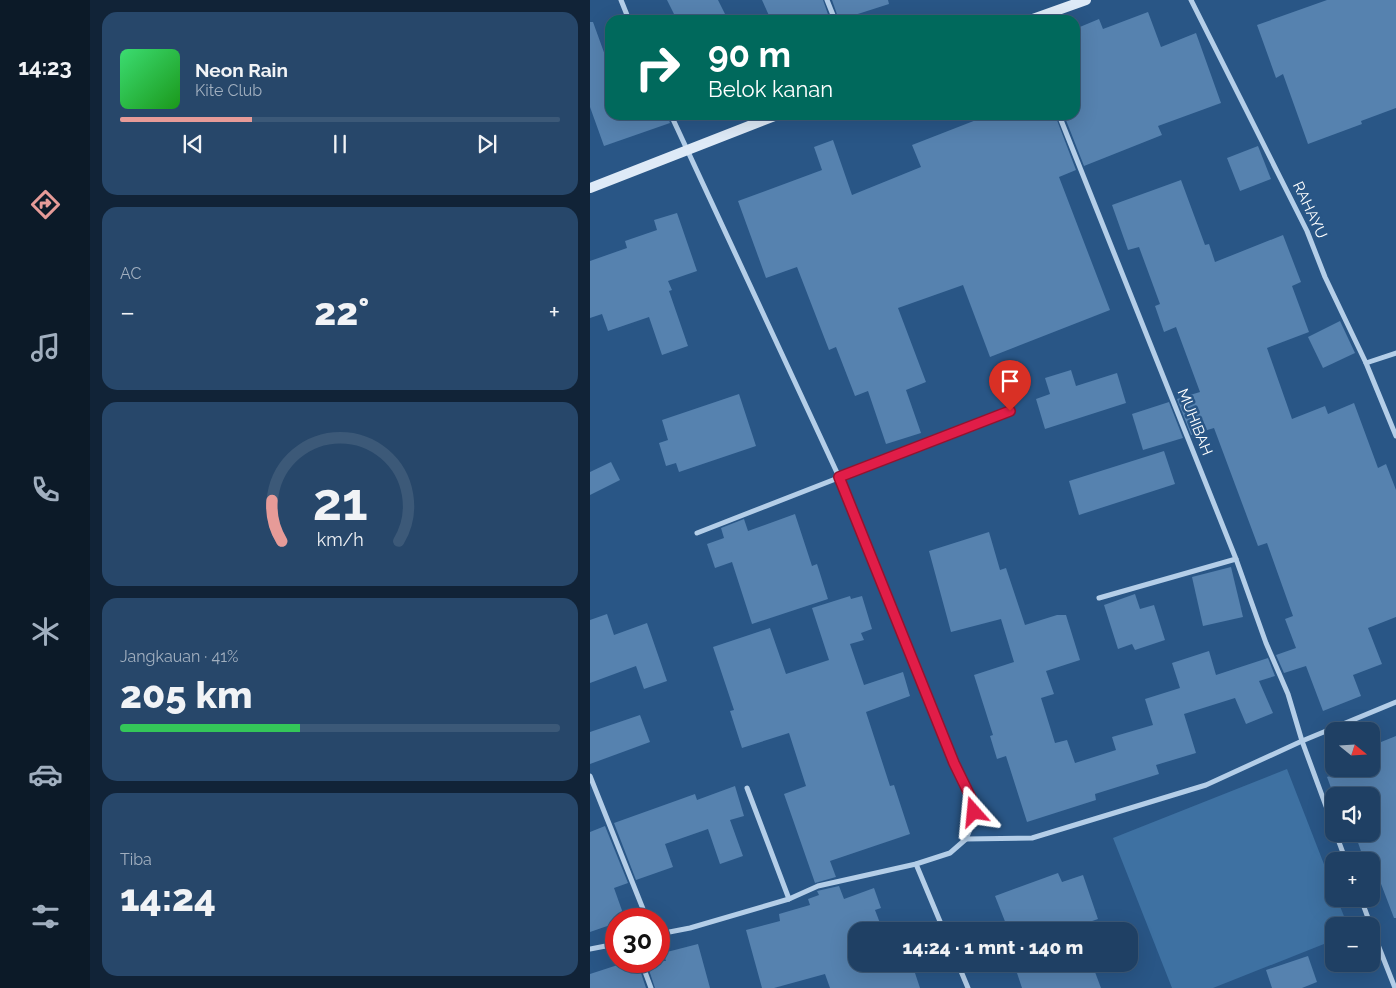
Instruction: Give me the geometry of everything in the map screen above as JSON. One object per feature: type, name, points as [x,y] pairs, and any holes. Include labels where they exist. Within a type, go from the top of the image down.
[{"type":"street","points":[[621,0],[627,15]]},
{"type":"street","points":[[827,0],[833,15]]},
{"type":"street","points":[[1044,15],[1086,0]]},
{"type":"street","name":"RAHAYU","points":[[1191,0],[1308,231],[1325,277],[1366,363],[1396,436]]},
{"type":"street","points":[[670,932],[690,928],[789,899],[818,886],[916,864],[950,853],[966,839],[974,820],[972,800],[951,754],[839,477],[673,120]]},
{"type":"street","points":[[590,188],[764,120]]},
{"type":"street","name":"MUHIBAH","points":[[1061,120],[1236,560],[1266,643],[1288,694],[1302,741],[1325,804]]},
{"type":"street","points":[[1366,363],[1396,353]]},
{"type":"street","points":[[696,533],[1010,411]]},
{"type":"street","points":[[1099,598],[1236,560]]},
{"type":"street","points":[[966,839],[1032,838],[1206,785],[1302,741],[1396,702]]},
{"type":"street","points":[[590,776],[642,908]]},
{"type":"street","points":[[747,788],[789,899]]},
{"type":"street","points":[[916,864],[940,922]]},
{"type":"street","points":[[590,949],[605,946]]},
{"type":"street","points":[[1380,949],[1395,988]]},
{"type":"street","points":[[961,972],[968,988]]},
{"type":"street","points":[[645,973],[651,988]]},
{"type":"shaded area","points":[[1287,769],[1325,867],[1325,907],[1340,907],[1344,917],[1325,917],[1325,944],[1213,988],[1172,988],[1113,838]]},
{"type":"building","points":[[667,0],[718,0],[726,15],[674,15]]},
{"type":"building","points":[[762,0],[823,0],[828,15],[769,15]]},
{"type":"building","points":[[832,0],[888,0],[889,4],[855,15],[837,15]]},
{"type":"building","points":[[1327,0],[1396,0],[1396,108],[1361,121],[1362,124],[1308,144],[1283,74],[1276,78],[1257,25]]},
{"type":"building","points":[[1148,12],[1161,47],[1196,33],[1221,103],[1158,126],[1162,135],[1084,166],[1066,120],[1080,120],[1080,27],[1099,19],[1103,29]]},
{"type":"building","points":[[590,22],[593,22],[605,55],[605,120],[669,120],[670,123],[604,146],[590,107]]},
{"type":"building","points":[[976,120],[1057,120],[1076,170],[1059,177],[1110,310],[990,357],[963,285],[898,308],[926,382],[906,390],[921,433],[886,444],[868,391],[855,396],[836,347],[829,350],[797,267],[766,278],[738,201],[822,170],[814,147],[833,140],[852,195],[921,167],[912,145]]},
{"type":"building","points":[[1258,146],[1271,179],[1240,191],[1227,158]]},
{"type":"building","points":[[1181,180],[1205,245],[1209,244],[1215,262],[1283,235],[1301,282],[1292,286],[1309,332],[1267,348],[1292,419],[1325,406],[1328,414],[1354,403],[1378,468],[1386,464],[1396,490],[1396,617],[1368,628],[1382,664],[1353,675],[1361,696],[1323,711],[1306,666],[1284,673],[1276,655],[1296,648],[1285,619],[1293,616],[1267,543],[1258,546],[1214,428],[1191,435],[1177,399],[1200,392],[1176,327],[1164,332],[1155,306],[1160,304],[1139,247],[1128,250],[1112,205]]},
{"type":"building","points":[[677,213],[697,271],[668,281],[672,290],[669,291],[688,346],[662,355],[649,317],[608,331],[602,314],[590,318],[590,261],[627,248],[625,241],[657,230],[654,220]]},
{"type":"building","points":[[1340,321],[1355,353],[1323,368],[1308,337]]},
{"type":"building","points":[[1071,370],[1076,386],[1117,373],[1126,403],[1045,429],[1036,399],[1050,394],[1045,378]]},
{"type":"building","points":[[739,394],[756,446],[679,472],[676,463],[666,466],[659,443],[668,440],[662,420]]},
{"type":"building","points":[[1169,402],[1183,438],[1143,450],[1132,414]]},
{"type":"building","points":[[1164,451],[1175,484],[1079,515],[1069,481]]},
{"type":"building","points":[[611,462],[620,480],[590,495],[590,472]]},
{"type":"building","points":[[795,514],[812,566],[817,564],[828,599],[752,624],[732,562],[715,568],[707,544],[724,538],[721,528],[744,519],[748,531]]},
{"type":"building","points":[[989,532],[1000,570],[1006,568],[1025,625],[1057,615],[1066,615],[1080,660],[1046,671],[1054,694],[1041,698],[1055,743],[1067,740],[1075,763],[1116,750],[1112,737],[1153,725],[1145,699],[1180,688],[1172,663],[1209,651],[1216,675],[1268,658],[1275,676],[1259,681],[1273,713],[1246,724],[1235,698],[1184,714],[1196,753],[1156,765],[1159,774],[1095,794],[1096,800],[1027,822],[1006,756],[997,759],[990,736],[993,735],[974,675],[1014,662],[1001,619],[951,632],[929,551]]},
{"type":"building","points":[[1231,567],[1243,617],[1203,626],[1192,577]]},
{"type":"building","points":[[1135,594],[1140,609],[1154,605],[1165,640],[1135,650],[1132,644],[1118,649],[1104,605]]},
{"type":"building","points":[[850,596],[851,599],[862,596],[872,629],[861,633],[864,640],[850,644],[864,685],[903,672],[910,696],[866,712],[890,786],[894,785],[910,834],[830,861],[836,877],[815,883],[784,794],[806,786],[789,733],[742,748],[730,711],[734,710],[713,647],[770,628],[786,674],[829,660],[812,608]]},
{"type":"building","points":[[607,614],[614,635],[647,623],[667,681],[644,689],[636,666],[590,683],[590,620]]},
{"type":"building","points":[[640,715],[650,742],[590,764],[590,732]]},
{"type":"building","points":[[1396,736],[1396,918],[1394,918],[1380,881],[1380,852],[1361,852],[1358,842],[1380,842],[1380,787],[1331,787],[1327,778],[1380,778],[1380,742]]},
{"type":"building","points":[[735,786],[744,816],[730,820],[743,856],[720,864],[708,829],[665,844],[673,867],[636,880],[614,823],[695,794],[697,800]]},
{"type":"building","points":[[605,826],[628,883],[614,888],[621,908],[605,908],[605,927],[590,932],[590,832]]},
{"type":"building","points":[[1058,873],[1062,882],[1083,875],[1098,919],[1089,922],[1005,922],[995,896]]},
{"type":"building","points":[[839,886],[844,899],[874,888],[881,908],[875,910],[880,922],[848,922],[848,972],[915,972],[920,988],[830,988],[825,974],[774,988],[762,988],[746,930],[780,921],[779,914],[810,905],[808,899],[819,895],[817,891]]},
{"type":"building","points":[[698,944],[710,988],[655,988],[650,973],[670,973],[670,951]]},
{"type":"building","points":[[1308,956],[1317,982],[1302,988],[1272,988],[1266,970]]},
{"type":"building","points":[[605,969],[605,973],[641,973],[646,988],[590,988],[590,974]]},
{"type":"building","points":[[1017,972],[1095,972],[1101,988],[1022,988]]},
{"type":"route","points":[[974,812],[972,800],[954,763],[839,477],[1010,411]]}]
